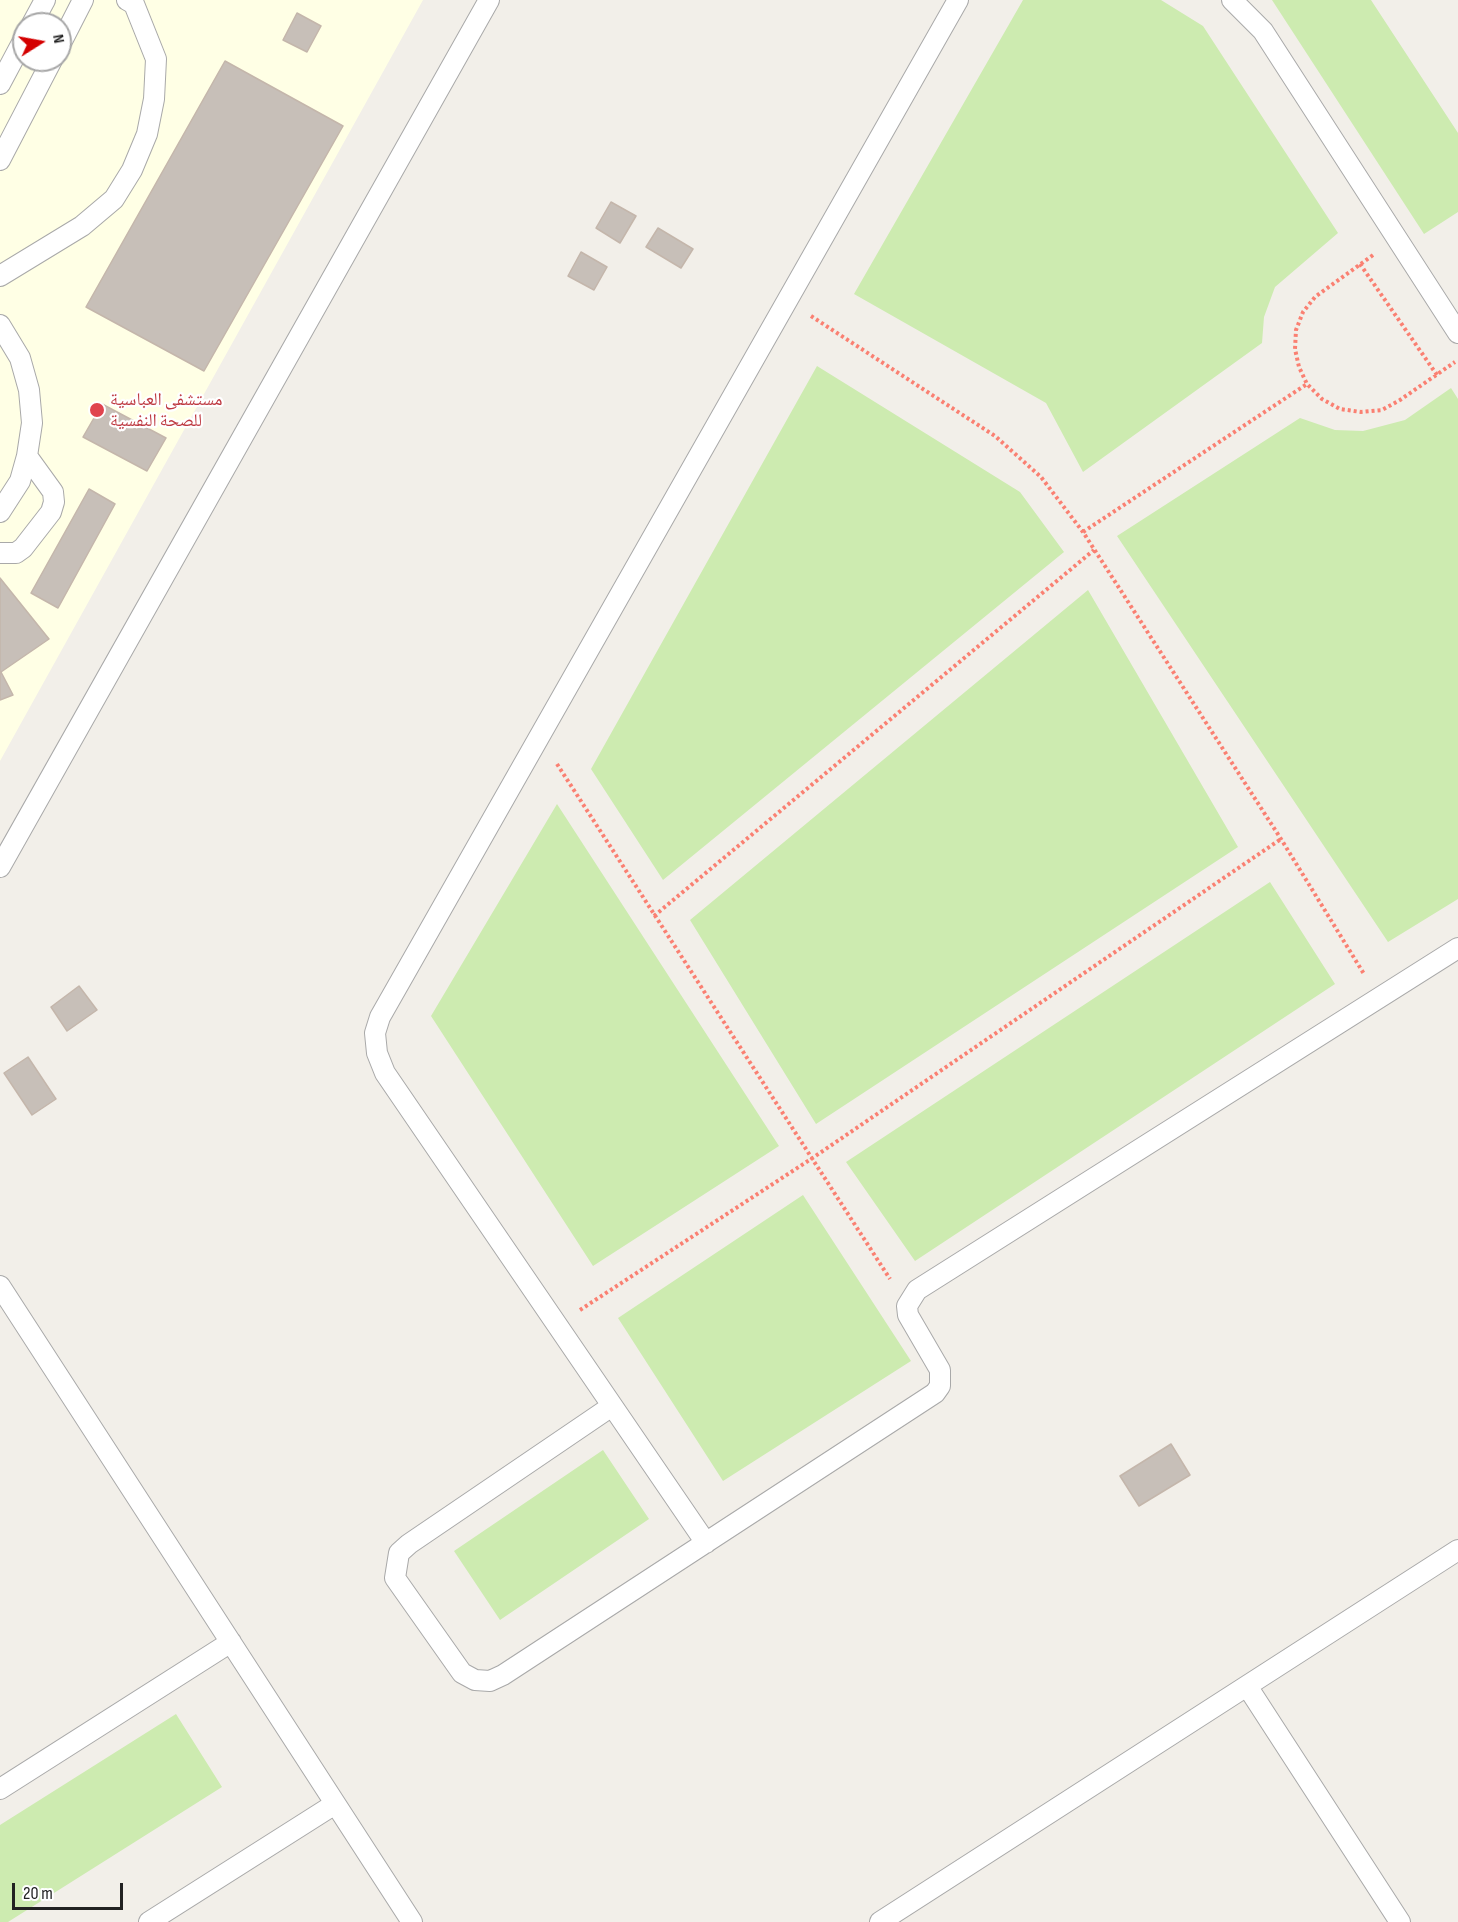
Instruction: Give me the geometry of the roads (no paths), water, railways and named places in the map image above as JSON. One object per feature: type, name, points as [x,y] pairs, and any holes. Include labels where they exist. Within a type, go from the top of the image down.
[{"type":"lane","points":[[72,22],[83,0]]},
{"type":"lane","points":[[0,276],[82,226],[114,199],[132,170],[147,134],[154,99],[156,59],[134,4],[127,0]]},
{"type":"lane","points":[[0,867],[489,0]]},
{"type":"lane","points":[[706,1543],[385,1073],[377,1053],[375,1033],[380,1017],[958,0]]},
{"type":"lane","points":[[1232,0],[1263,31],[1458,333]]},
{"type":"lane","points":[[0,84],[12,62]]},
{"type":"lane","points":[[0,160],[46,72]]},
{"type":"lane","points":[[0,325],[20,358],[29,390],[32,423],[27,456],[20,480],[0,512]]},
{"type":"lane","points":[[0,553],[16,554],[23,548],[51,512],[54,502],[53,492],[27,456]]},
{"type":"lane","points":[[612,1406],[399,1553],[395,1578],[462,1673],[475,1680],[490,1681],[935,1393],[940,1386],[940,1370],[911,1324],[907,1306],[917,1290],[1458,948]]},
{"type":"lane","points":[[0,1286],[412,1922]]},
{"type":"lane","points":[[880,1922],[1458,1550]]},
{"type":"lane","points":[[0,1789],[231,1642]]},
{"type":"lane","points":[[1247,1686],[1400,1922]]},
{"type":"lane","points":[[150,1922],[335,1804]]},
{"type":"place","name":"مستشفى العباسية للصحة النفسية","points":[[97,410]]}]
